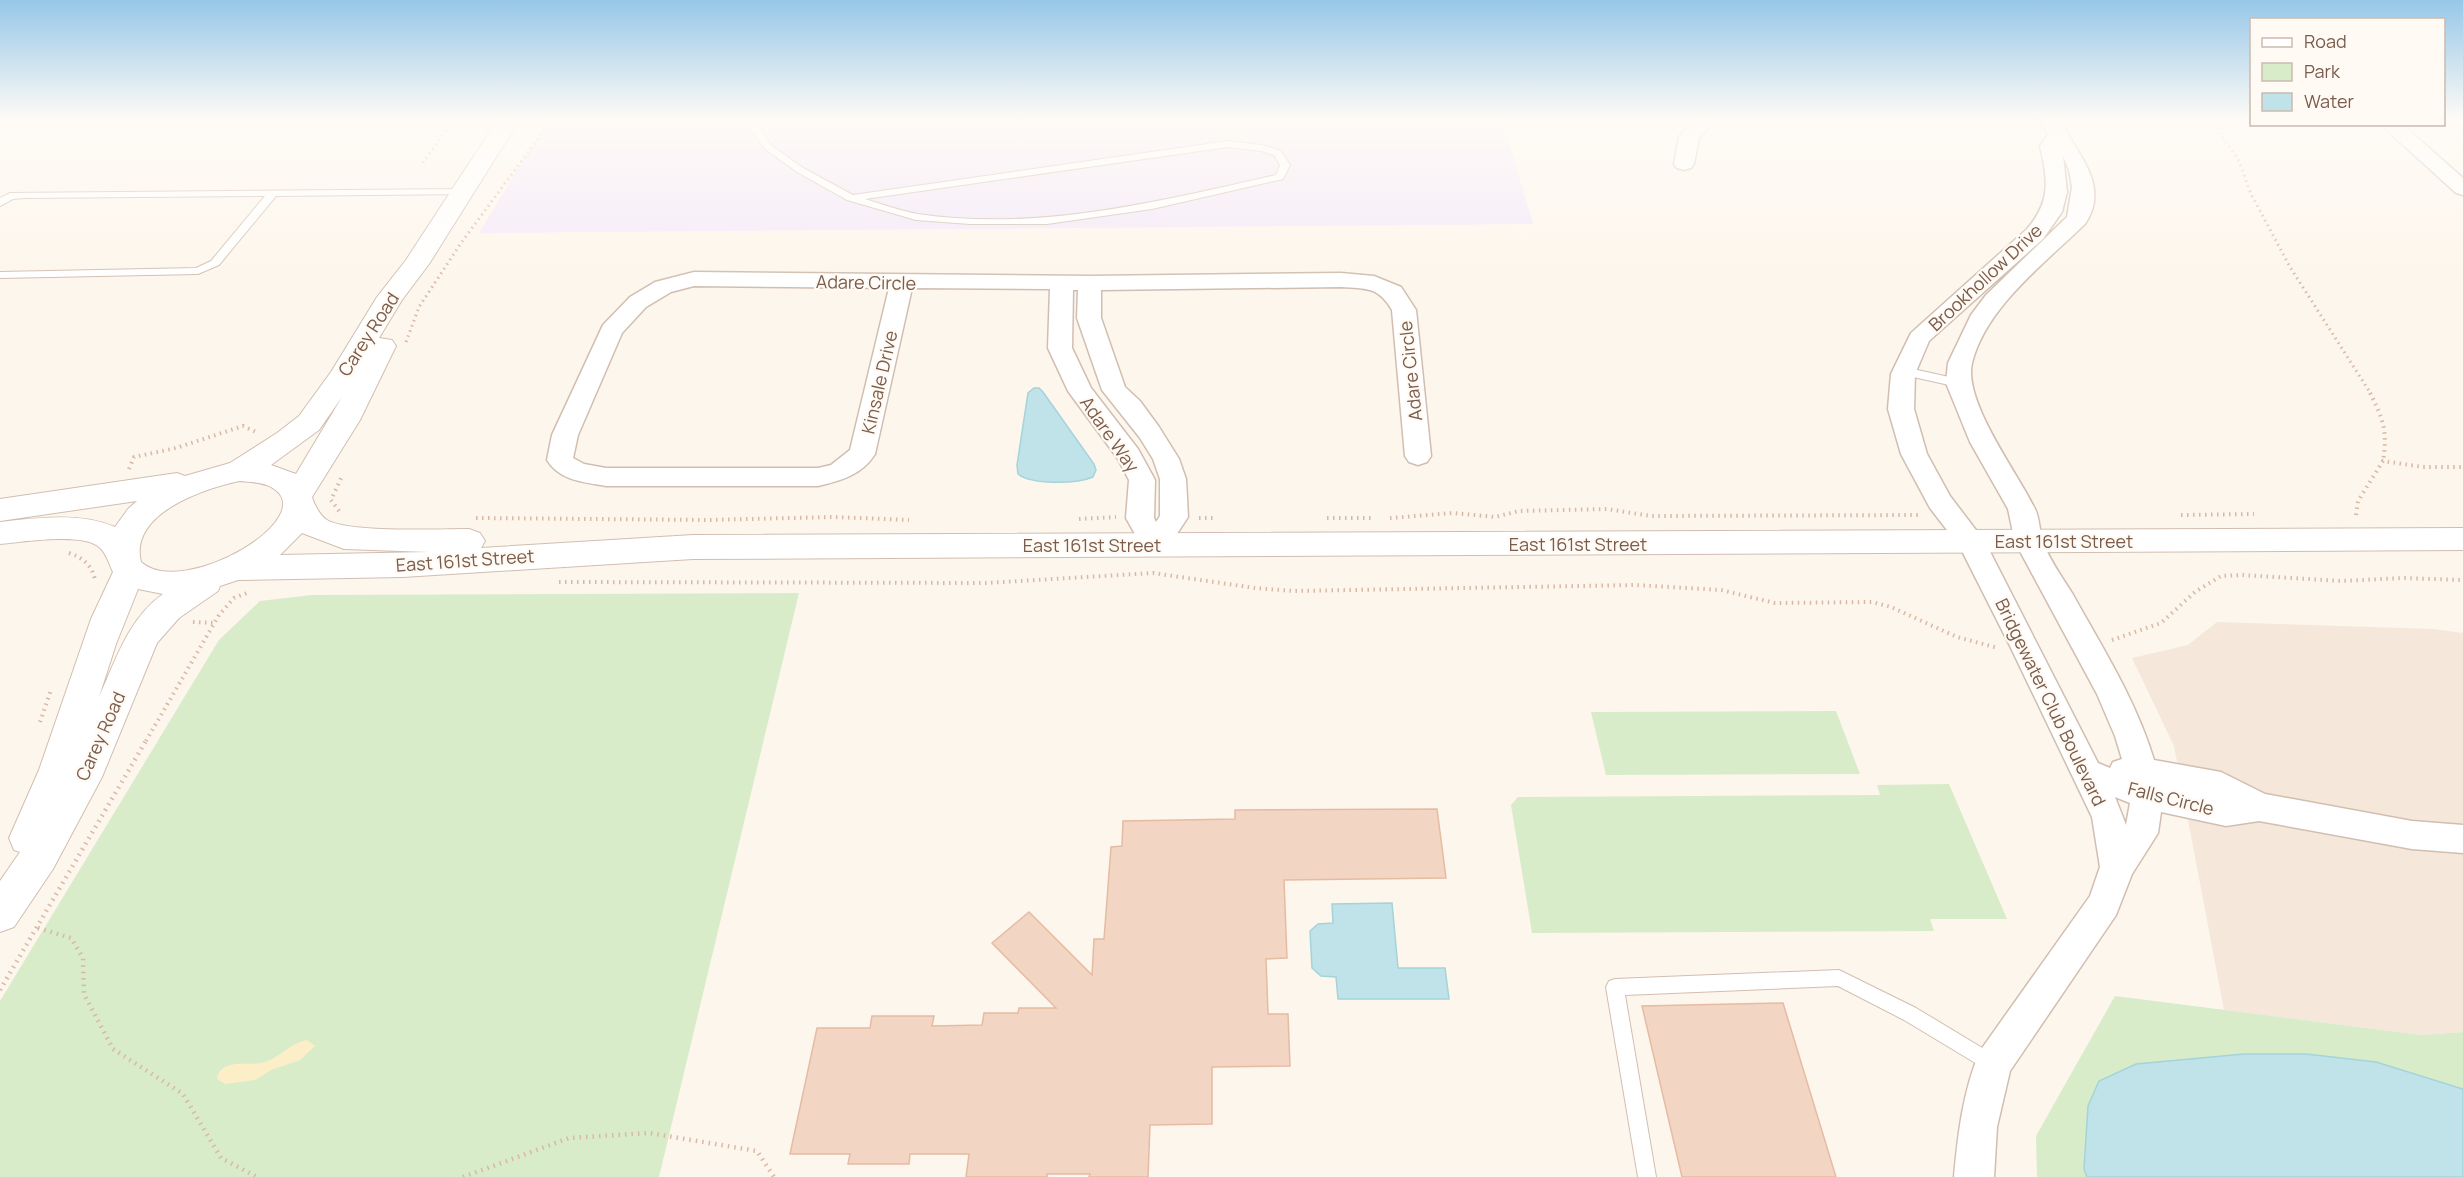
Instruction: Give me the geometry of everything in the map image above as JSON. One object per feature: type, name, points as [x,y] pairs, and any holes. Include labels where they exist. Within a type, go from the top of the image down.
[{"type":"street","name":"Carey Road","points":[[0,902],[57,770],[119,592],[126,564],[125,539],[137,520],[157,502],[183,487],[225,474],[288,440],[309,423],[342,376],[390,297],[416,264],[474,174]]},
{"type":"street","name":"Brookhollow Drive","points":[[1958,383],[1960,363],[1979,320],[2046,237],[2051,211],[2070,194],[2059,180],[2057,174]]},
{"type":"street","points":[[2446,174],[2463,189]]},
{"type":"street","name":"Brookhollow Drive","points":[[1971,542],[1939,501],[1914,454],[1901,409],[1904,371],[1918,338],[1969,292],[2046,237]]},
{"type":"street","name":"Carey Road","points":[[0,914],[39,857],[82,777],[143,636],[166,609],[234,578],[280,538],[293,522],[298,501],[345,420],[378,354],[416,264]]},
{"type":"street","name":"Adare Circle","points":[[839,472],[818,477],[606,477],[566,468],[560,460],[560,454],[565,435],[611,330],[638,302],[663,286],[694,279],[902,283],[1341,280],[1374,283],[1393,292],[1404,310],[1418,456]]},
{"type":"street","name":"Kinsale Drive","points":[[839,472],[862,454],[902,283]]},
{"type":"street","name":"Adare Way","points":[[1062,283],[1060,348],[1067,367],[1080,391],[1129,455],[1158,480],[1174,518]]},
{"type":"street","name":"Adare Way","points":[[1090,283],[1089,318],[1114,390],[1131,407],[1166,459],[1158,480],[1147,532]]},
{"type":"street","points":[[1958,383],[1983,442],[2022,509],[2029,542]]},
{"type":"street","name":"East 161st Street","points":[[225,474],[261,471],[278,476],[291,484],[298,501],[314,527],[344,538],[693,547]]},
{"type":"street","points":[[0,510],[158,489],[225,474]]},
{"type":"street","points":[[1147,532],[1174,518]]},
{"type":"street","points":[[0,533],[40,529],[94,530],[111,538],[126,564],[145,579],[165,583],[234,578]]},
{"type":"street","name":"East 161st Street","points":[[234,578],[693,547],[1147,532],[1971,542],[2463,539]]},
{"type":"street","name":"Bridgewater Club Boulevard","points":[[1971,542],[2026,648],[2108,817],[2117,867]]},
{"type":"street","name":"Bridgewater Club Boulevard","points":[[1974,1177],[1978,1127],[1993,1064],[2104,904],[2117,867],[2141,833],[2144,783],[2132,736],[2112,693],[2029,542]]},
{"type":"street","name":"Falls Circle","points":[[2085,772],[2144,783],[2226,812],[2259,807],[2412,835],[2463,839]]},
{"type":"lane","points":[[807,174],[851,198],[916,217],[970,221],[1047,221],[1152,206],[1220,192],[1280,177],[1281,174]]},
{"type":"lane","points":[[851,198],[1019,174]]},
{"type":"lane","points":[[0,203],[15,195],[463,192]]},
{"type":"lane","points":[[0,275],[198,271],[215,263],[273,193]]},
{"type":"lane","points":[[1969,292],[1994,300]]},
{"type":"lane","points":[[1904,371],[1958,383]]},
{"type":"lane","points":[[1647,1177],[1615,987],[1839,978],[1910,1014],[1993,1064]]},
{"type":"path","points":[[405,344],[419,307],[461,243],[512,174]]},
{"type":"path","points":[[2244,174],[2251,194],[2290,267],[2368,390],[2380,414],[2387,439],[2384,461],[2358,501],[2356,515]]},
{"type":"path","points":[[127,474],[134,457],[176,448],[243,426],[261,434]]},
{"type":"path","points":[[2384,461],[2418,468],[2463,467]]},
{"type":"path","points":[[345,515],[338,511],[331,500],[334,489],[346,469]]},
{"type":"path","points":[[1387,518],[1453,513],[1495,517],[1519,511],[1607,509],[1651,516],[1950,516]]},
{"type":"path","points":[[2180,515],[2262,514]]},
{"type":"path","points":[[2344,515],[2366,515]]},
{"type":"path","points":[[468,518],[707,520],[832,516],[916,520]]},
{"type":"path","points":[[1070,520],[1110,517],[1147,532]]},
{"type":"path","points":[[1174,518],[1226,519]]},
{"type":"path","points":[[1327,518],[1377,518]]},
{"type":"path","points":[[61,550],[77,555],[92,567],[96,578],[92,587]]},
{"type":"path","points":[[553,582],[986,583],[1153,573],[1255,588],[1294,591],[1636,585],[1720,590],[1775,603],[1872,602],[1891,607],[1957,637],[1999,648],[2026,648]]},
{"type":"path","points":[[2087,648],[2161,623],[2195,592],[2221,576],[2242,574],[2341,581],[2403,578],[2463,580]]},
{"type":"path","points":[[0,990],[219,615],[234,598],[234,578]]},
{"type":"path","points":[[38,728],[53,685]]},
{"type":"path","points":[[38,928],[71,938],[83,958],[84,994],[113,1049],[183,1094],[221,1158],[256,1177]]},
{"type":"path","points":[[463,1177],[569,1138],[648,1133],[757,1151],[774,1177]]},
{"type":"shaded area","points":[[515,174],[1518,174],[1533,224],[479,233]]},
{"type":"shaded area","points":[[2217,622],[2434,629],[2463,633],[2463,1032],[2421,1035],[2224,1010],[2174,746],[2132,658],[2188,645]]},
{"type":"green space","points":[[799,593],[659,1177],[0,1177],[0,1001],[219,640],[260,601],[312,595]]},
{"type":"green space","points":[[1836,711],[1860,774],[1606,775],[1591,712]]},
{"type":"green space","points":[[1949,784],[2007,919],[1930,919],[1934,931],[1532,933],[1511,805],[1518,797],[1880,795],[1877,785]]},
{"type":"green space","points":[[2115,996],[2421,1035],[2463,1032],[2463,1177],[2037,1177],[2036,1136]]},
{"type":"sand","points":[[307,1040],[315,1046],[300,1060],[271,1070],[255,1080],[225,1084],[217,1079],[223,1068],[235,1064],[267,1061],[295,1044]]},
{"type":"water","points":[[1034,388],[1039,388],[1043,392],[1094,464],[1096,470],[1093,477],[1076,481],[1043,482],[1024,478],[1018,474],[1017,465],[1028,393]]},
{"type":"water","points":[[1392,903],[1398,968],[1445,968],[1449,999],[1338,999],[1336,977],[1321,976],[1312,968],[1310,931],[1318,924],[1333,923],[1332,904]]},
{"type":"water","points":[[2244,1054],[2306,1054],[2376,1062],[2463,1089],[2463,1177],[2087,1177],[2084,1169],[2088,1106],[2099,1081],[2136,1064]]},
{"type":"building","points":[[1437,809],[1446,878],[1284,880],[1287,958],[1266,959],[1268,1014],[1288,1014],[1290,1066],[1212,1067],[1212,1124],[1150,1125],[1148,1177],[1047,1174],[1047,1177],[966,1177],[969,1154],[910,1154],[909,1164],[848,1164],[850,1154],[790,1154],[817,1028],[870,1028],[872,1016],[934,1016],[932,1026],[982,1025],[984,1013],[1018,1013],[1019,1008],[1056,1008],[992,943],[1029,912],[1092,975],[1094,939],[1104,939],[1111,847],[1122,846],[1123,821],[1235,819],[1235,810]]},
{"type":"building","points":[[1783,1003],[1836,1177],[1682,1177],[1642,1006]]}]
